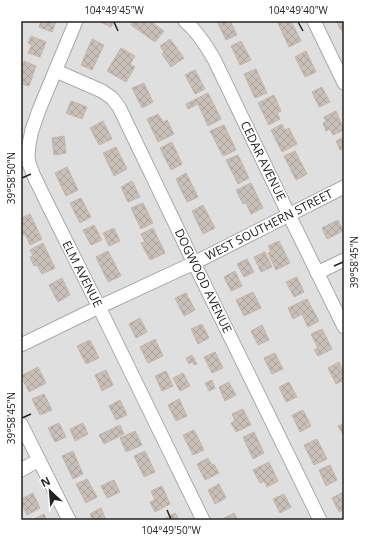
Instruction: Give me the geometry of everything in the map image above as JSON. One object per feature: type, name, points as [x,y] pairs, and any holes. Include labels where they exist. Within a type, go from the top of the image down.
[{"type":"street","name":"ELM AVENUE","points":[[76,21],[32,130],[29,144],[29,163],[46,201],[202,520]]},
{"type":"street","name":"CEDAR AVENUE","points":[[184,21],[197,34],[212,54],[344,327]]},
{"type":"street","points":[[314,21],[344,83]]},
{"type":"street","name":"DOGWOOD AVENUE","points":[[56,71],[102,91],[112,98],[119,107],[320,520]]},
{"type":"street","name":"WEST SOUTHERN STREET","points":[[21,345],[194,263],[344,187]]},
{"type":"street","points":[[317,273],[344,260]]},
{"type":"street","points":[[21,424],[69,520]]},
{"type":"street","points":[[21,470],[39,460]]},
{"type":"shaded area","points":[[21,21],[344,21],[344,520],[21,520]]},
{"type":"building","points":[[41,21],[56,21],[52,32],[39,27]]},
{"type":"building","points":[[100,21],[114,21],[111,27]]},
{"type":"building","points":[[134,21],[150,21],[164,31],[155,42],[131,25]]},
{"type":"building","points":[[217,21],[230,21],[237,35],[226,40]]},
{"type":"building","points":[[277,21],[291,21],[301,41],[289,47]]},
{"type":"building","points":[[336,21],[344,21],[344,29],[341,30]]},
{"type":"building","points":[[31,36],[46,42],[40,57],[28,53],[32,45],[28,43]]},
{"type":"building","points":[[92,39],[104,45],[92,70],[81,65]]},
{"type":"building","points":[[170,39],[184,58],[171,67],[162,54],[164,52],[160,46]]},
{"type":"building","points":[[241,41],[251,60],[240,65],[231,46]]},
{"type":"building","points":[[121,48],[135,56],[130,64],[135,67],[126,82],[107,71]]},
{"type":"building","points":[[306,51],[316,72],[305,77],[295,57]]},
{"type":"building","points":[[24,61],[36,66],[29,86],[21,84],[21,71]]},
{"type":"building","points":[[256,69],[267,93],[255,98],[244,74]]},
{"type":"building","points":[[195,70],[205,89],[195,94],[185,75]]},
{"type":"building","points":[[144,83],[153,102],[142,108],[132,88]]},
{"type":"building","points":[[322,87],[330,102],[319,107],[312,92]]},
{"type":"building","points":[[208,93],[221,119],[208,126],[198,104],[188,109],[186,104]]},
{"type":"building","points":[[274,95],[281,111],[277,113],[280,119],[269,125],[258,103]]},
{"type":"building","points":[[71,101],[87,107],[82,119],[66,113]]},
{"type":"building","points":[[336,111],[344,130],[333,135],[330,129],[326,131],[323,123],[326,122],[324,117]]},
{"type":"building","points":[[158,114],[163,122],[167,120],[174,134],[158,142],[147,119]]},
{"type":"building","points":[[103,121],[112,139],[99,145],[90,128]]},
{"type":"building","points":[[282,124],[285,130],[289,128],[297,144],[282,152],[271,130]]},
{"type":"building","points":[[224,125],[236,150],[223,156],[210,131]]},
{"type":"building","points":[[64,136],[66,153],[54,155],[52,138]]},
{"type":"building","points":[[344,137],[344,149],[340,150],[336,141]]},
{"type":"building","points":[[172,142],[182,164],[171,170],[160,148]]},
{"type":"building","points":[[116,147],[127,169],[114,176],[103,153]]},
{"type":"building","points":[[295,151],[307,174],[296,180],[284,156]]},
{"type":"building","points":[[238,155],[249,178],[238,184],[226,160]]},
{"type":"building","points":[[67,167],[78,190],[66,196],[55,173]]},
{"type":"building","points":[[186,173],[198,197],[187,202],[176,179]]},
{"type":"building","points":[[132,181],[140,197],[128,202],[121,187]]},
{"type":"building","points":[[251,183],[263,208],[251,214],[246,203],[243,204],[236,190]]},
{"type":"building","points":[[81,198],[91,217],[80,223],[70,203]]},
{"type":"building","points":[[143,203],[153,223],[141,229],[131,208]]},
{"type":"building","points":[[203,205],[215,228],[203,234],[192,211]]},
{"type":"building","points":[[30,214],[42,239],[30,245],[25,234],[21,236],[21,218]]},
{"type":"building","points":[[338,220],[343,231],[327,239],[322,228]]},
{"type":"building","points":[[94,225],[102,240],[91,245],[83,230]]},
{"type":"building","points":[[114,228],[120,241],[109,246],[103,233]]},
{"type":"building","points":[[153,228],[165,253],[150,260],[141,243],[145,242],[141,234]]},
{"type":"building","points":[[279,241],[290,263],[276,270],[268,253],[271,252],[268,246]]},
{"type":"building","points":[[43,243],[55,268],[42,274],[37,265],[34,266],[30,257],[33,256],[30,250]]},
{"type":"building","points":[[108,251],[121,276],[108,282],[96,257]]},
{"type":"building","points":[[265,252],[272,267],[261,272],[254,257]]},
{"type":"building","points":[[247,259],[254,272],[244,277],[237,264]]},
{"type":"building","points":[[235,271],[242,286],[231,291],[224,277]]},
{"type":"building","points":[[297,277],[304,292],[294,297],[286,282]]},
{"type":"building","points":[[62,278],[70,295],[58,302],[49,285]]},
{"type":"building","points":[[253,292],[261,308],[244,316],[236,300]]},
{"type":"building","points":[[186,293],[195,310],[184,316],[175,298]]},
{"type":"building","points":[[307,299],[319,321],[308,327],[302,314],[293,319],[288,308]]},
{"type":"building","points":[[140,318],[147,332],[136,338],[129,324]]},
{"type":"building","points":[[202,324],[209,338],[198,344],[191,329]]},
{"type":"building","points":[[262,325],[269,340],[258,345],[251,331]]},
{"type":"building","points":[[322,329],[332,349],[318,356],[314,350],[318,348],[311,334]]},
{"type":"building","points":[[155,339],[163,356],[148,363],[140,347]]},
{"type":"building","points":[[90,340],[99,358],[86,364],[77,346]]},
{"type":"building","points":[[215,352],[223,368],[212,373],[204,357]]},
{"type":"building","points":[[275,353],[283,369],[272,374],[264,358]]},
{"type":"building","points":[[192,355],[197,364],[194,365],[192,362],[189,364],[186,358]]},
{"type":"building","points":[[339,362],[344,374],[344,380],[336,384],[328,368]]},
{"type":"building","points":[[38,367],[46,383],[29,392],[21,376]]},
{"type":"building","points":[[106,370],[113,385],[102,391],[95,375]]},
{"type":"building","points":[[166,371],[173,386],[162,391],[155,376]]},
{"type":"building","points":[[183,373],[190,386],[180,391],[173,378]]},
{"type":"building","points":[[212,380],[215,388],[209,391],[205,383]]},
{"type":"building","points":[[229,382],[236,395],[225,401],[219,387]]},
{"type":"building","points":[[289,382],[297,397],[286,402],[279,387]]},
{"type":"building","points":[[44,394],[52,410],[40,415],[32,399]]},
{"type":"building","points":[[179,399],[187,416],[176,421],[168,405]]},
{"type":"building","points":[[120,400],[127,415],[116,420],[109,406]]},
{"type":"building","points":[[243,409],[251,425],[236,432],[231,423],[235,421],[232,414]]},
{"type":"building","points":[[303,410],[311,426],[300,432],[292,415]]},
{"type":"building","points":[[59,423],[66,437],[55,442],[48,428]]},
{"type":"building","points":[[83,423],[88,434],[75,441],[70,429]]},
{"type":"building","points":[[344,423],[344,436],[338,426]]},
{"type":"building","points":[[120,425],[124,434],[104,444],[99,435]]},
{"type":"building","points":[[194,430],[204,450],[193,455],[183,435]]},
{"type":"building","points":[[135,431],[142,445],[126,452],[120,438]]},
{"type":"building","points":[[254,432],[264,453],[253,459],[243,437]]},
{"type":"building","points":[[317,439],[327,459],[314,465],[304,445]]},
{"type":"building","points":[[73,451],[83,474],[73,479],[62,456]]},
{"type":"building","points":[[145,451],[155,472],[144,477],[134,456]]},
{"type":"building","points":[[208,458],[212,465],[214,464],[219,473],[205,480],[197,464]]},
{"type":"building","points":[[269,462],[278,481],[267,487],[264,481],[260,483],[253,470]]},
{"type":"building","points":[[330,465],[337,480],[326,486],[319,470]]},
{"type":"building","points":[[87,479],[97,497],[86,503],[76,484]]},
{"type":"building","points":[[114,480],[120,492],[107,498],[101,486]]},
{"type":"building","points":[[219,484],[226,498],[215,504],[208,490]]},
{"type":"building","points":[[162,486],[170,504],[155,512],[150,502],[155,500],[151,491]]},
{"type":"building","points":[[343,492],[344,510],[339,512],[332,498]]},
{"type":"building","points":[[21,493],[23,498],[33,493],[40,508],[27,515],[21,503]]},
{"type":"building","points":[[284,494],[291,507],[280,513],[273,499]]},
{"type":"building","points":[[101,508],[106,520],[93,520],[90,514]]},
{"type":"building","points":[[175,513],[179,520],[162,520]]},
{"type":"building","points":[[234,513],[238,520],[225,520],[224,518]]},
{"type":"building","points":[[44,514],[47,520],[32,520]]}]
